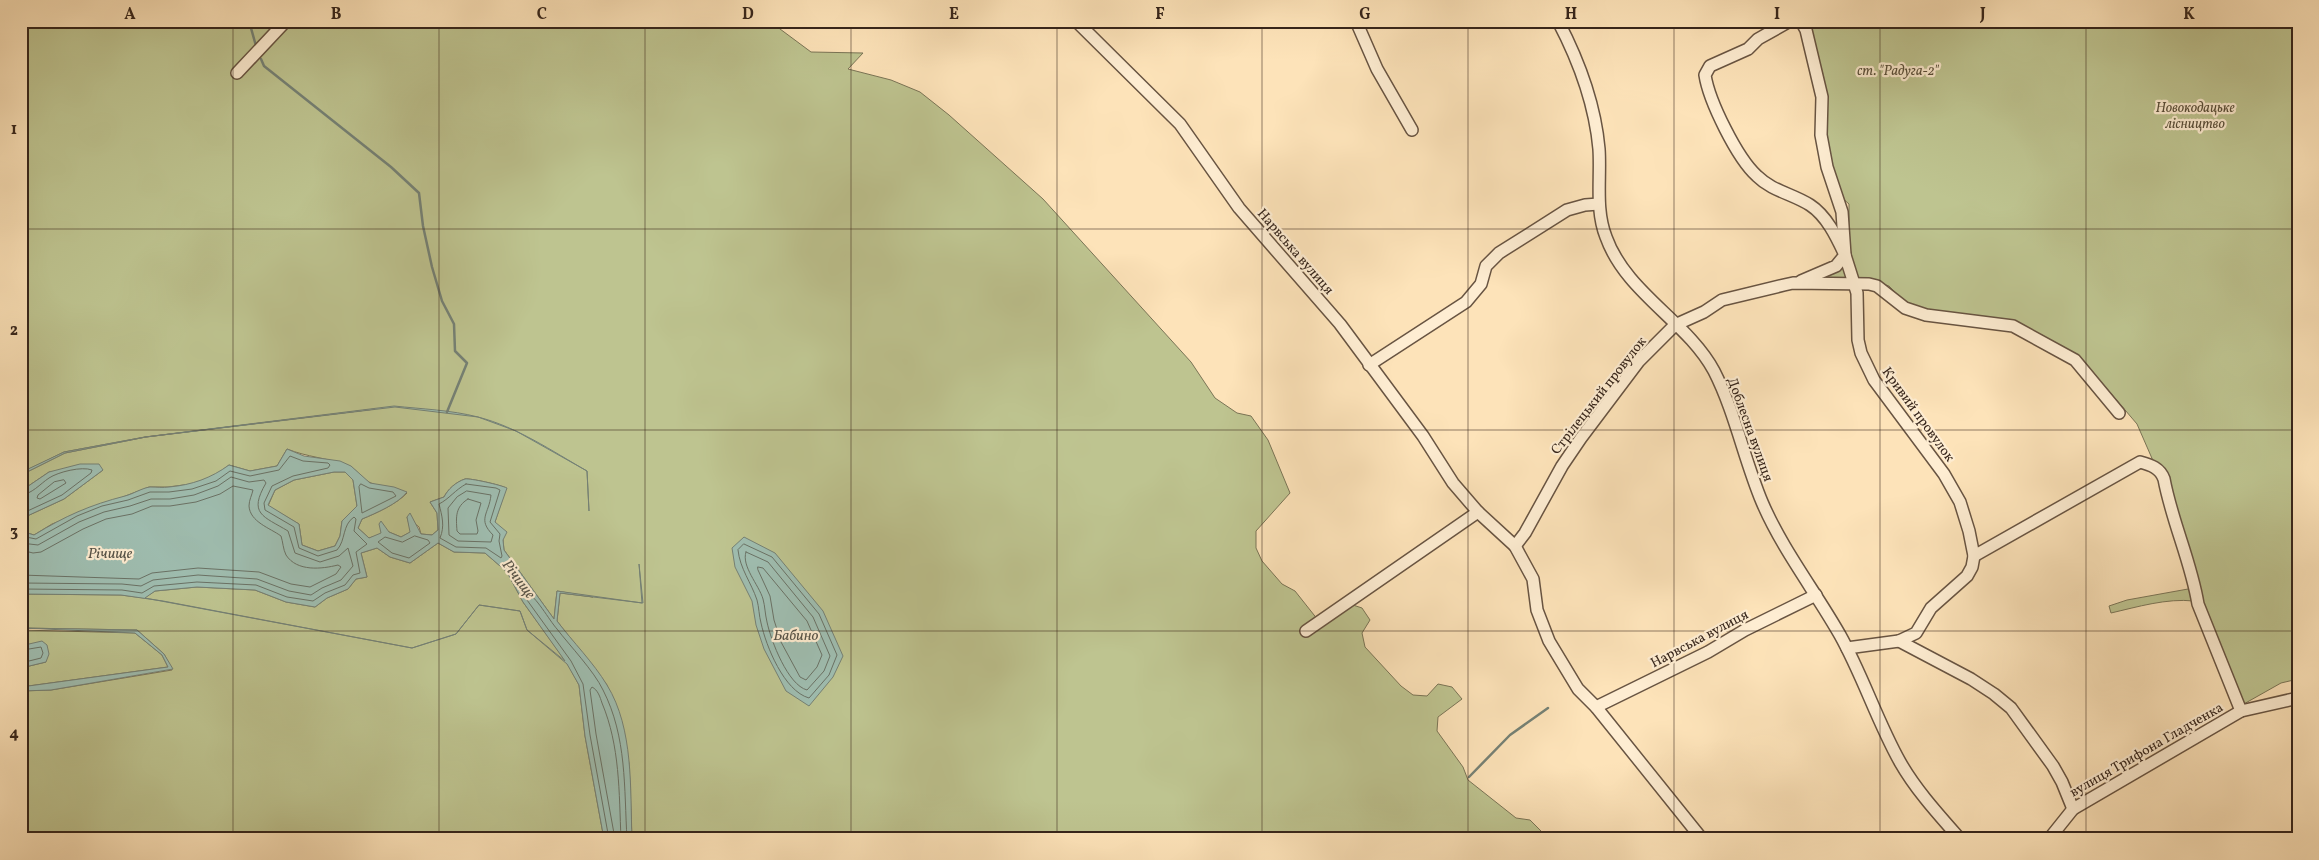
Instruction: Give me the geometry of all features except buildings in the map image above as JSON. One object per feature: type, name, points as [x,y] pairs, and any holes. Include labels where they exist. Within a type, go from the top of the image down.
[{"type":"street","points":[[237,73],[286,21]]},
{"type":"street","name":"Нарвська вулиця","points":[[1076,21],[1180,124],[1239,208],[1334,318],[1423,436],[1453,484],[1478,512],[1515,546],[1533,580],[1537,610],[1549,641],[1578,689],[1596,707],[1702,839]]},
{"type":"street","points":[[1356,21],[1376,69],[1412,130]]},
{"type":"street","name":"Доблесна вулиця","points":[[1558,21],[1573,50],[1594,118],[1599,150],[1601,222],[1615,257],[1647,297],[1701,353],[1712,368],[1724,393],[1763,505],[1847,648],[1899,760],[1915,787],[1960,839]]},
{"type":"street","points":[[1790,21],[1758,39],[1748,49],[1710,66],[1706,70],[1706,80],[1728,135],[1756,176],[1781,193],[1809,204],[1819,212],[1837,238],[1845,255]]},
{"type":"street","points":[[1793,283],[1836,266],[1845,255],[1842,212],[1827,167],[1822,135],[1822,97],[1806,30],[1801,21]]},
{"type":"street","points":[[1369,365],[1466,302],[1481,284],[1486,266],[1499,253],[1566,210],[1585,204],[1599,204]]},
{"type":"street","name":"Кривий провулок","points":[[1845,255],[1854,285],[1858,316],[1858,340],[1866,364],[1904,422],[1944,474],[1960,502],[1974,556]]},
{"type":"street","name":"Стрілецький провулок","points":[[1515,546],[1525,533],[1562,466],[1581,438],[1639,361],[1675,325],[1704,312],[1722,300],[1793,283],[1854,285]]},
{"type":"street","points":[[1854,285],[1869,284],[1877,286],[1905,308],[1926,315],[2013,326],[2075,360],[2119,413]]},
{"type":"street","name":"вулиця Трифона Гладченка","points":[[1974,556],[2140,462],[2162,472],[2198,604],[2241,711]]},
{"type":"street","points":[[1306,631],[1478,512]]},
{"type":"street","points":[[1847,648],[1899,641],[1916,633],[1931,608],[1967,576],[1972,567],[1974,556]]},
{"type":"street","name":"Нарвська вулиця","points":[[1596,707],[1708,652],[1745,630],[1816,595]]},
{"type":"street","points":[[1899,641],[1971,679],[2010,708],[2053,766],[2073,809]]},
{"type":"street","name":"вулиця Трифона Гладченка","points":[[2049,839],[2073,809],[2241,711],[2298,698]]},
{"type":"green space","points":[[21,21],[779,21],[776,26],[811,52],[863,53],[848,69],[891,80],[920,92],[949,115],[1043,199],[1191,362],[1215,398],[1237,413],[1251,416],[1268,440],[1290,493],[1256,531],[1256,548],[1262,561],[1282,584],[1295,591],[1318,620],[1347,603],[1362,608],[1370,620],[1362,633],[1365,647],[1401,686],[1413,695],[1427,696],[1438,684],[1452,687],[1462,699],[1438,717],[1437,731],[1463,767],[1468,780],[1516,818],[1530,820],[1549,839],[632,839],[629,763],[607,685],[557,621],[560,593],[593,597],[557,591],[554,619],[504,550],[503,540],[495,522],[506,488],[486,482],[465,479],[453,486],[444,497],[430,502],[437,513],[438,530],[432,535],[421,534],[419,527],[407,517],[411,532],[401,537],[389,532],[369,538],[358,528],[362,519],[380,511],[407,493],[373,484],[347,465],[287,449],[277,466],[250,471],[229,465],[213,477],[191,484],[149,487],[52,524],[34,535],[21,531],[25,517],[64,499],[103,470],[49,472],[21,491],[21,475],[65,453],[146,437],[375,409],[145,437],[64,452],[21,473]]},
{"type":"green space","points":[[1804,21],[2298,21],[2298,679],[2281,683],[2242,705],[2212,635],[2154,463],[2137,424],[2079,356],[2015,322],[1922,310],[1903,300],[1889,286],[1870,280],[1821,282],[1820,277],[1849,256],[1849,204],[1840,196],[1830,168]]},
{"type":"green space","points":[[334,472],[345,472],[353,480],[357,506],[342,521],[340,536],[335,546],[318,551],[302,545],[299,524],[268,506],[275,490],[294,480]]},
{"type":"green space","points":[[438,543],[454,552],[485,553],[507,572],[523,602],[567,663],[579,685],[585,736],[604,839],[21,839],[21,691],[51,690],[172,670],[164,654],[137,630],[21,628],[21,594],[121,595],[144,598],[155,591],[197,587],[255,590],[286,602],[315,607],[327,598],[348,589],[356,579],[367,577],[361,553],[377,548],[390,557],[410,563]]},
{"type":"green space","points":[[2191,589],[2194,601],[2163,602],[2111,613],[2109,606],[2127,600]]},
{"type":"green space","points":[[21,630],[135,633],[162,655],[168,667],[21,687],[21,668],[46,662],[29,644],[21,641]]},
{"type":"water","points":[[394,406],[447,411],[478,417],[395,407],[146,437],[65,453],[21,475],[26,470],[64,452],[145,437]]},
{"type":"water","points":[[478,417],[492,421],[514,430]]},
{"type":"water","name":"Річище","points":[[287,449],[304,456],[340,461],[351,466],[370,483],[394,487],[407,492],[392,504],[362,519],[358,528],[369,538],[381,533],[379,524],[381,521],[389,532],[401,537],[410,532],[407,517],[410,513],[421,534],[432,535],[438,530],[437,513],[430,502],[444,497],[453,486],[465,479],[507,488],[495,522],[507,532],[503,540],[504,550],[554,619],[557,591],[636,602],[560,593],[557,621],[596,668],[616,702],[622,721],[629,760],[632,839],[604,839],[585,736],[579,685],[567,664],[527,630],[565,661],[523,602],[507,572],[485,553],[454,552],[438,543],[410,563],[390,557],[377,548],[361,553],[367,577],[356,579],[348,589],[327,598],[315,607],[286,602],[255,590],[197,587],[155,591],[145,598],[155,600],[121,595],[21,594],[21,531],[34,535],[56,522],[89,507],[150,487],[167,487],[193,483],[215,474],[229,465],[250,471],[277,466]],"holes":[[[334,472],[345,472],[353,480],[357,506],[342,521],[340,536],[335,546],[318,551],[302,545],[299,524],[268,505],[275,490],[294,480]]]},
{"type":"water","points":[[80,464],[99,464],[103,470],[64,499],[25,517],[21,525],[21,491],[49,472]]},
{"type":"water","name":"Бабино","points":[[744,537],[775,553],[823,611],[843,656],[833,677],[809,706],[786,691],[764,649],[756,625],[752,601],[735,567],[732,548]]},
{"type":"water","points":[[639,564],[643,603],[642,603]]},
{"type":"water","points":[[21,628],[137,630],[164,654],[173,669],[51,690],[21,691],[21,687],[168,667],[162,655],[135,633]]},
{"type":"water","points":[[21,641],[29,644],[42,641],[47,645],[49,654],[46,662],[21,668]]},
{"type":"waterway","points":[[249,21],[256,46]]},
{"type":"waterway","points":[[261,59],[264,66],[391,167],[419,193],[423,226],[432,267],[442,301],[454,324],[455,351],[467,363],[447,412]]},
{"type":"waterway","points":[[1469,777],[1510,735],[1548,708]]},
{"type":"park label","name":"ст. \"Радуга-2\"","points":[[1898,70]]},
{"type":"park label","name":"Новокодацьке лісництво","points":[[2195,116]]}]
